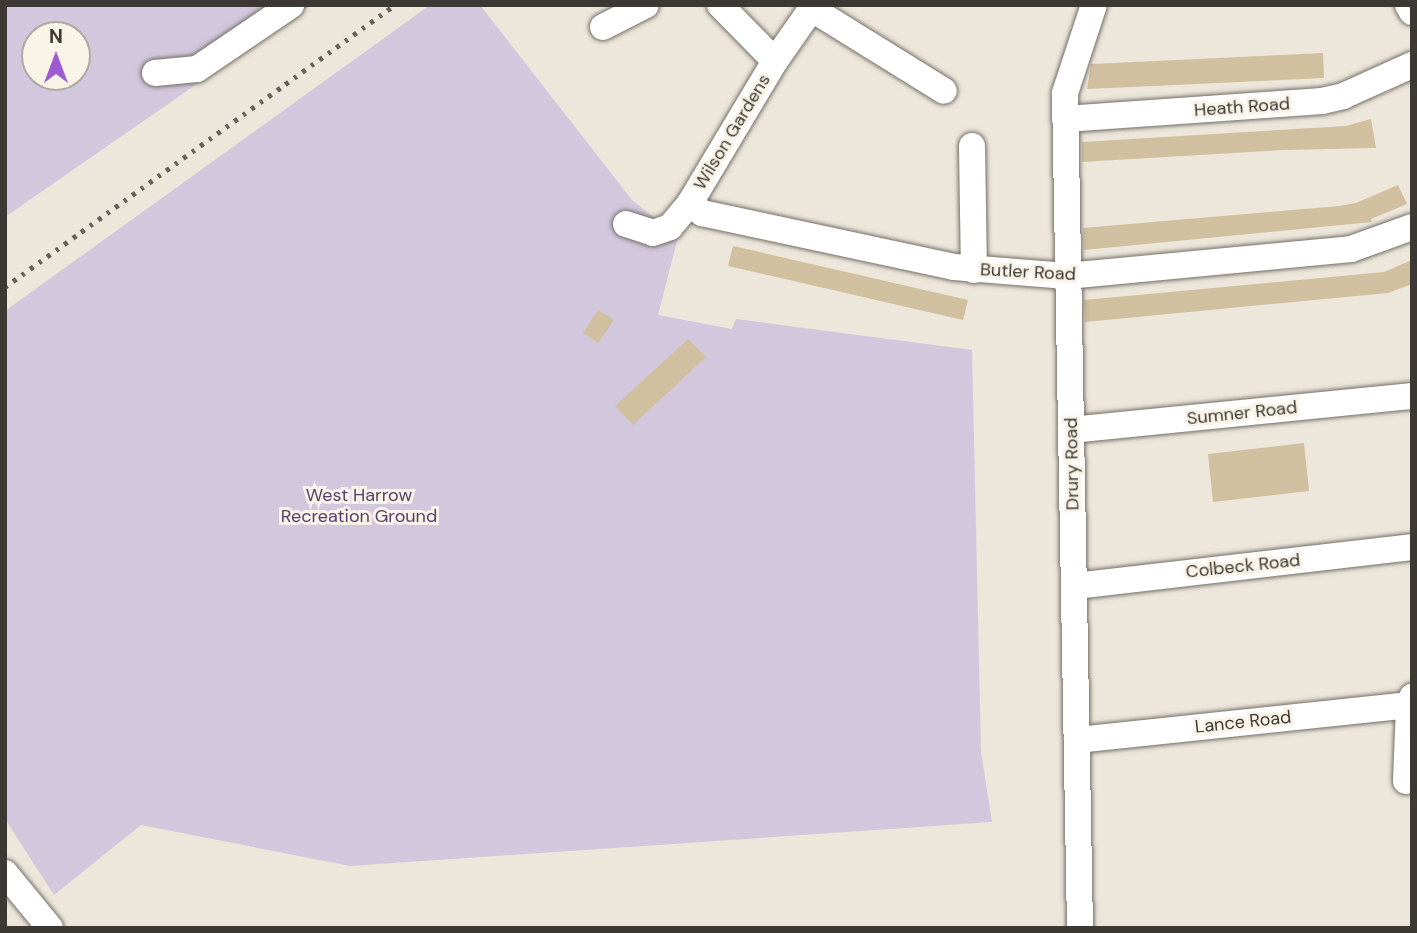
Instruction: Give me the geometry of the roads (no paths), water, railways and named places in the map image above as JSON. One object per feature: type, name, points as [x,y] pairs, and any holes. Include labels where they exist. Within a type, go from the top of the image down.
[{"type":"street","points":[[155,73],[197,69],[291,5]]},
{"type":"street","points":[[603,27],[646,5]]},
{"type":"street","name":"Wilson Gardens","points":[[720,5],[775,61]]},
{"type":"street","name":"Drury Road","points":[[1080,928],[1065,93],[1094,5]]},
{"type":"street","points":[[1408,5],[1412,12]]},
{"type":"street","name":"Wilson Gardens","points":[[626,223],[653,233],[664,231],[690,203],[775,61],[813,7],[901,76],[944,91]]},
{"type":"street","name":"Heath Road","points":[[1065,119],[1322,101],[1343,96],[1412,65]]},
{"type":"street","points":[[972,146],[974,270]]},
{"type":"street","name":"Butler Road","points":[[690,203],[702,212],[792,234],[974,270],[1067,276],[1351,249],[1412,227]]},
{"type":"street","name":"Sumner Road","points":[[1072,430],[1412,396]]},
{"type":"street","name":"Colbeck Road","points":[[1075,586],[1412,547]]},
{"type":"street","points":[[1406,781],[1410,701]]},
{"type":"street","name":"Lance Road","points":[[1077,740],[1410,701]]},
{"type":"street","points":[[5,873],[50,928]]},
{"type":"railway","points":[[5,287],[395,5]]},
{"type":"park label","name":"West Harrow Recreation Ground","points":[[359,506]]}]
